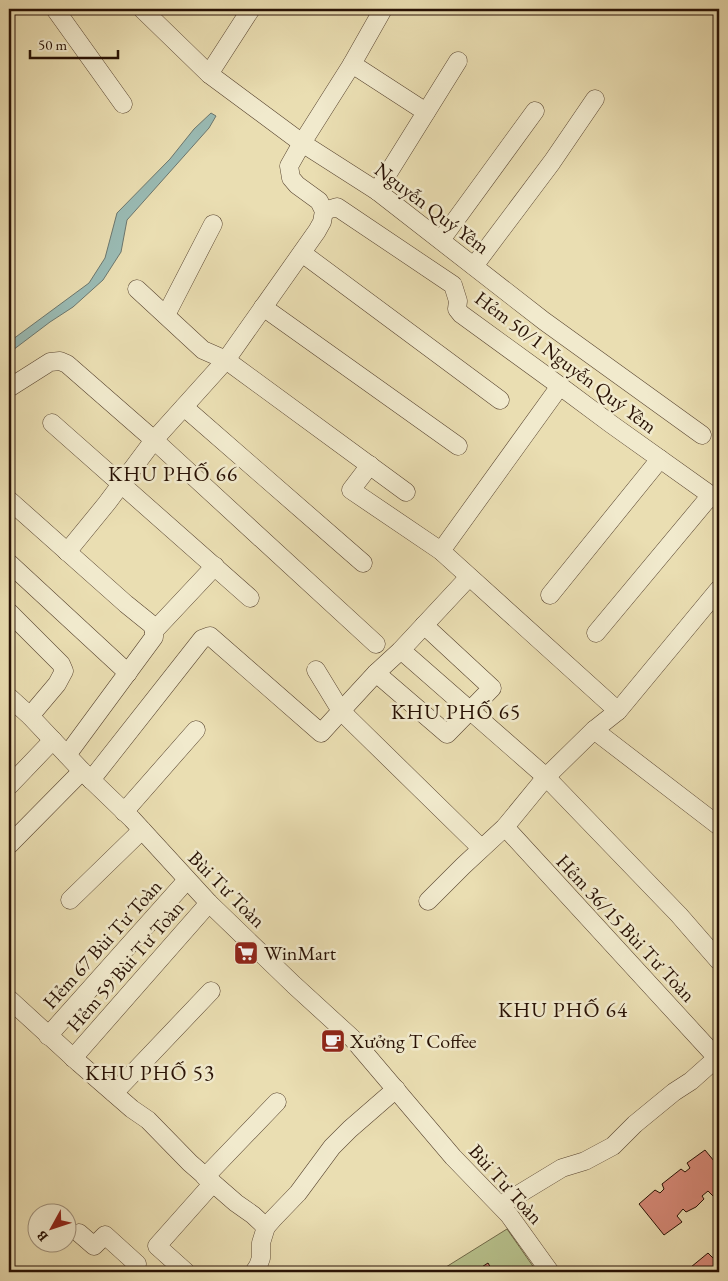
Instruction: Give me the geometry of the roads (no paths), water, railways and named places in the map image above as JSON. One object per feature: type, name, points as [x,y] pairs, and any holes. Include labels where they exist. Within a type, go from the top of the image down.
[{"type":"street","points":[[55,9],[123,104]]},
{"type":"street","name":"Nguyễn Quý Yêm","points":[[142,9],[209,74],[302,143],[377,191],[544,321],[702,435]]},
{"type":"street","points":[[209,74],[248,10]]},
{"type":"street","points":[[67,552],[154,440],[226,360],[322,222],[324,211],[319,201],[297,185],[291,178],[289,166],[352,64],[382,11]]},
{"type":"street","points":[[377,191],[458,61]]},
{"type":"street","points":[[352,64],[426,112]]},
{"type":"street","points":[[474,266],[552,162],[595,99]]},
{"type":"street","points":[[441,240],[535,111]]},
{"type":"street","name":"Hẻm 50/1 Nguyễn Quý Yêm","points":[[324,211],[337,207],[453,286],[458,301],[457,309],[461,314],[715,498]]},
{"type":"street","points":[[166,315],[213,224]]},
{"type":"street","points":[[302,253],[500,400]]},
{"type":"street","points":[[137,289],[203,350],[226,360],[406,492]]},
{"type":"street","points":[[263,307],[458,446]]},
{"type":"street","points":[[9,388],[50,362],[67,364],[154,440],[376,644]]},
{"type":"street","points":[[441,551],[560,386]]},
{"type":"street","points":[[184,407],[363,563]]},
{"type":"street","points":[[52,423],[250,598]]},
{"type":"street","points":[[550,595],[660,460]]},
{"type":"street","points":[[370,465],[351,490],[441,551],[618,710]]},
{"type":"street","points":[[596,633],[715,498]]},
{"type":"street","points":[[9,500],[152,626],[154,631],[154,637],[67,755]]},
{"type":"street","points":[[9,563],[128,673]]},
{"type":"street","points":[[154,631],[214,566]]},
{"type":"street","points":[[9,845],[87,775],[202,639],[210,636],[320,732],[376,673],[401,650],[469,577]]},
{"type":"street","points":[[428,901],[505,827],[546,777],[594,730],[618,710],[719,589]]},
{"type":"street","points":[[9,612],[61,664],[64,671],[62,677],[30,716]]},
{"type":"street","points":[[376,673],[447,734],[470,711],[492,688],[424,625]]},
{"type":"street","points":[[401,650],[546,777],[679,915],[719,961]]},
{"type":"street","points":[[316,670],[341,711],[482,848]]},
{"type":"street","name":"Bùi Tư Toàn","points":[[9,697],[142,830],[209,903],[352,1038],[453,1157],[501,1205],[550,1272]]},
{"type":"street","points":[[124,812],[196,730]]},
{"type":"street","points":[[594,730],[719,826]]},
{"type":"street","points":[[9,786],[53,740]]},
{"type":"street","name":"Hẻm 36/15 Bùi Tư Toàn","points":[[505,827],[718,1057]]},
{"type":"street","points":[[70,900],[142,830]]},
{"type":"street","name":"Hẻm 67 Bùi Tư Toàn","points":[[48,1036],[187,880]]},
{"type":"street","name":"Hẻm 59 Bùi Tư Toàn","points":[[73,1058],[209,903]]},
{"type":"street","points":[[114,1093],[211,991]]},
{"type":"street","points":[[9,999],[73,1058],[148,1120],[190,1163],[236,1204],[253,1215],[266,1227]]},
{"type":"street","points":[[501,1205],[562,1168],[585,1161],[613,1146],[634,1124],[691,1081],[718,1057]]},
{"type":"street","points":[[254,1272],[261,1258],[261,1243],[266,1227],[298,1193],[332,1147],[396,1089]]},
{"type":"street","points":[[186,1272],[158,1246],[209,1180],[278,1102]]},
{"type":"street","points":[[79,1233],[94,1246],[105,1236],[137,1264],[132,1272]]},
{"type":"water","points":[[211,113],[216,116],[209,128],[127,220],[121,252],[103,280],[73,307],[9,353],[9,342],[89,283],[105,258],[117,213],[170,159],[194,129]]},
{"type":"place","name":"WinMart","points":[[246,953]]},
{"type":"place","name":"Xưởng T Coffee","points":[[333,1041]]},
{"type":"district","name":"KHU PHỐ 66","points":[[173,474]]},
{"type":"district","name":"KHU PHỐ 65","points":[[456,712]]},
{"type":"district","name":"KHU PHỐ 64","points":[[563,1010]]},
{"type":"district","name":"KHU PHỐ 53","points":[[150,1073]]}]
